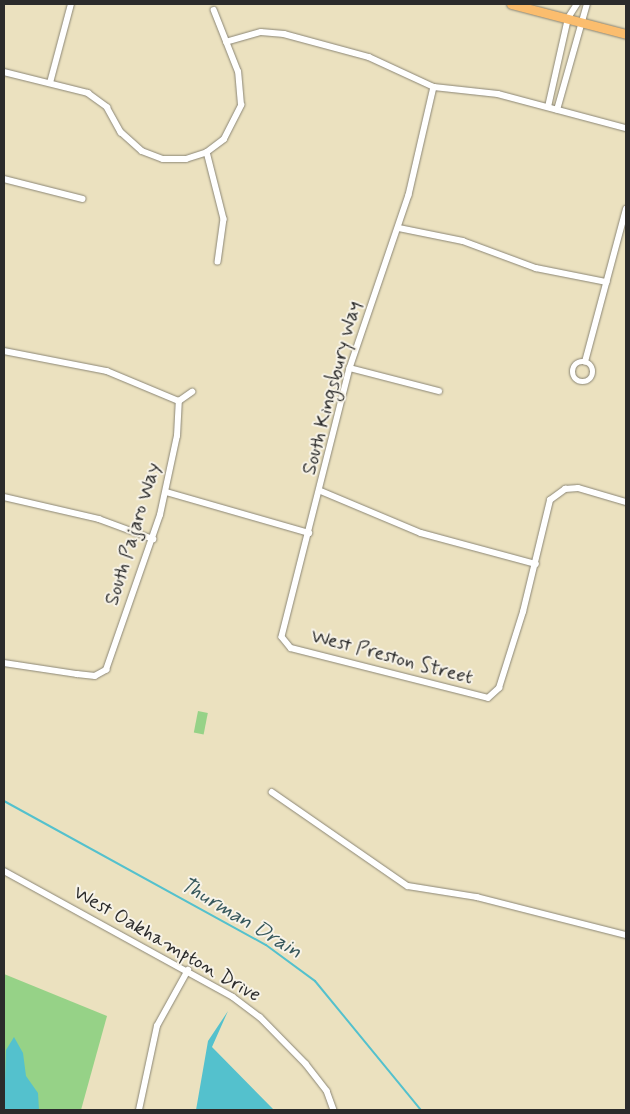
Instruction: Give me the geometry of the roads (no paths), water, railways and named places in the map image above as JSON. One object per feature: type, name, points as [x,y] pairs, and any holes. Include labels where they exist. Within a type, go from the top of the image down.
[{"type":"main road","points":[[511,4],[626,34]]},
{"type":"street","points":[[50,83],[71,4]]},
{"type":"street","points":[[548,107],[568,18],[576,4]]},
{"type":"street","points":[[557,110],[587,4]]},
{"type":"street","points":[[4,72],[50,83],[99,99],[121,132],[142,151],[172,160],[206,152],[229,132],[241,105],[241,84],[214,10]]},
{"type":"street","points":[[226,42],[250,34],[284,34],[369,57],[434,86],[498,94],[626,128]]},
{"type":"street","name":"South Kingsbury Way","points":[[284,641],[282,632],[321,491],[350,368],[399,228],[434,86]]},
{"type":"street","points":[[206,152],[224,219],[218,262]]},
{"type":"street","points":[[4,179],[83,200]]},
{"type":"street","points":[[585,362],[625,221],[626,209]]},
{"type":"street","points":[[399,228],[463,241],[536,268],[607,282]]},
{"type":"street","points":[[4,350],[107,371],[179,401],[192,392]]},
{"type":"street","points":[[350,368],[439,391]]},
{"type":"street","name":"South Pajaro Way","points":[[4,663],[54,673],[103,674],[153,539],[166,492],[179,401]]},
{"type":"street","points":[[321,491],[421,533],[536,564],[550,500],[565,489],[578,488],[626,502]]},
{"type":"street","points":[[166,492],[309,533]]},
{"type":"street","points":[[4,497],[99,519],[153,539]]},
{"type":"street","name":"West Preston Street","points":[[284,641],[291,648],[482,698],[493,695],[499,688],[536,564]]},
{"type":"street","points":[[272,792],[408,886],[526,910],[626,935]]},
{"type":"street","name":"West Oakhampton Drive","points":[[4,871],[188,970],[267,1024],[326,1090],[334,1110]]},
{"type":"street","points":[[139,1110],[157,1026],[188,970]]},
{"type":"water","points":[[228,1011],[212,1047],[274,1110],[196,1110],[208,1041]]},
{"type":"water","points":[[14,1037],[23,1053],[26,1076],[38,1093],[39,1110],[4,1110],[6,1050]]},
{"type":"waterway","name":"Thurman Drain","points":[[4,801],[266,945],[315,981],[421,1110]]}]
